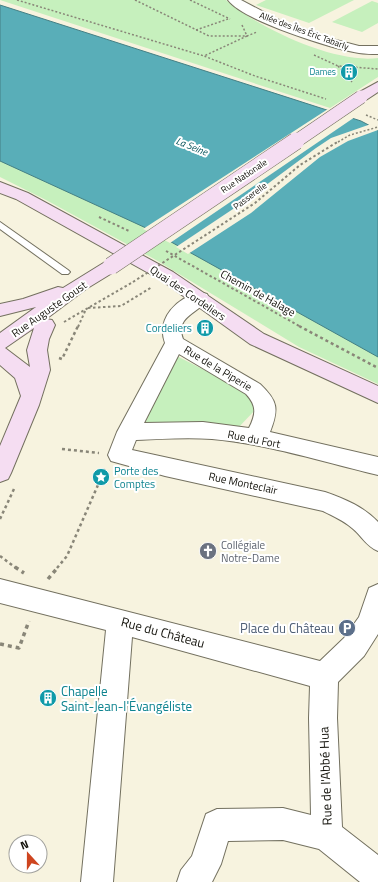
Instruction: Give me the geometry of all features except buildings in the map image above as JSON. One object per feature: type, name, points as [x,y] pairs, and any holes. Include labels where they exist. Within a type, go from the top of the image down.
[{"type":"main road","name":"Rue Nationale","points":[[104,271],[378,86]]},
{"type":"main road","name":"Quai des Cordeliers","points":[[0,186],[22,196],[160,273],[200,298],[257,339],[378,395]]},
{"type":"main road","name":"Rue Auguste Goust","points":[[0,343],[80,285],[104,271]]},
{"type":"main road","name":"Rue Auguste Goust","points":[[0,355],[45,325],[83,293],[104,271]]},
{"type":"main road","points":[[0,310],[27,304],[80,285]]},
{"type":"main road","points":[[0,472],[40,370],[41,364],[37,350],[39,339],[45,325]]},
{"type":"main road","points":[[0,355],[24,374],[31,396]]},
{"type":"street","name":"Allée des Îles Éric Tabarly","points":[[234,0],[243,8],[262,17],[343,46],[358,50],[378,50]]},
{"type":"street","points":[[113,460],[175,343],[170,334],[170,327],[174,319],[185,308],[200,298]]},
{"type":"street","name":"Rue de la Piperie","points":[[175,343],[252,389],[261,396],[266,404],[267,412],[256,438]]},
{"type":"street","name":"Rue du Fort","points":[[128,432],[174,430],[213,431],[256,438],[378,466]]},
{"type":"street","name":"Rue Monteclair","points":[[113,460],[165,467],[325,502],[347,510],[371,530],[378,540]]},
{"type":"street","name":"Rue du Château","points":[[0,592],[42,590],[120,621],[324,676]]},
{"type":"street","points":[[324,676],[354,647],[370,623],[378,596]]},
{"type":"street","points":[[97,882],[120,621]]},
{"type":"street","name":"Rue de l'Abbé Hua","points":[[324,676],[323,718],[327,835],[378,876]]},
{"type":"street","points":[[193,882],[205,864],[217,824],[283,824],[327,835]]},
{"type":"lane","points":[[0,225],[65,272]]},
{"type":"path","points":[[17,0],[47,7],[204,56],[255,76],[332,101]]},
{"type":"path","points":[[136,0],[209,36],[247,36]]},
{"type":"path","points":[[190,0],[235,21]]},
{"type":"path","points":[[196,30],[229,18]]},
{"type":"path","points":[[242,24],[247,36]]},
{"type":"path","points":[[204,56],[247,36]]},
{"type":"path","points":[[338,66],[378,69]]},
{"type":"path","name":"Passerelle","points":[[86,308],[132,282],[255,203],[300,164],[350,135],[378,127]]},
{"type":"path","name":"Chemin de Halage","points":[[165,251],[378,368]]},
{"type":"path","points":[[37,350],[62,360],[86,308],[121,306],[156,285]]},
{"type":"path","points":[[0,644],[19,648],[42,590],[67,556],[113,460],[62,449]]},
{"type":"green space","points":[[0,0],[226,0],[257,22],[298,42],[319,50],[341,55],[360,58],[378,58],[378,77],[330,108]]},
{"type":"green space","points":[[266,0],[354,0],[309,23],[256,5]]},
{"type":"green space","points":[[372,1],[378,3],[378,23],[362,32],[332,22]]},
{"type":"green space","points":[[0,160],[118,208],[378,348],[378,384],[299,347],[156,260],[46,200],[0,177]]},
{"type":"green space","points":[[173,354],[251,394],[256,409],[237,429],[145,424]]},
{"type":"water","name":"La Seine","points":[[0,5],[361,121],[378,130],[378,357],[146,228],[0,161]]},
{"type":"pier","points":[[328,109],[355,117],[170,243],[143,229]]},
{"type":"pier","points":[[371,124],[378,128],[378,130],[348,141],[320,157],[251,213],[188,254],[176,247],[239,205],[331,138]]},
{"type":"place","name":"Dames","points":[[349,72]]},
{"type":"place","name":"Cordeliers","points":[[205,328]]},
{"type":"place","name":"Porte des Comptes","points":[[101,477]]},
{"type":"place","name":"Collégiale Notre-Dame","points":[[208,551]]},
{"type":"place","name":"Place du Château","points":[[347,628]]},
{"type":"place","name":"Chapelle Saint-Jean-l'Évangéliste","points":[[48,698]]}]
